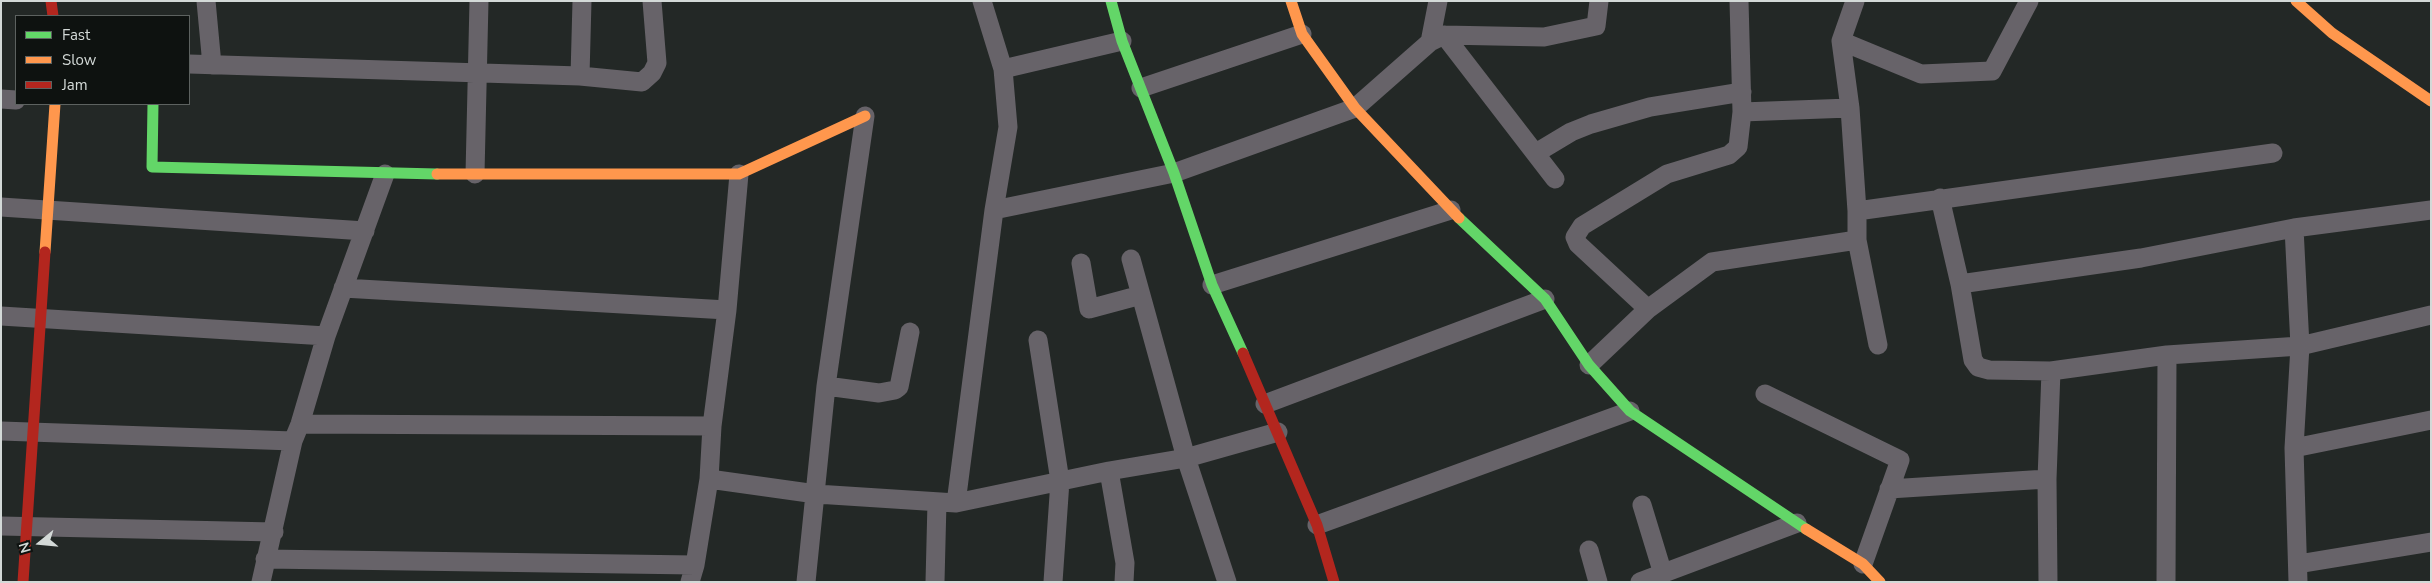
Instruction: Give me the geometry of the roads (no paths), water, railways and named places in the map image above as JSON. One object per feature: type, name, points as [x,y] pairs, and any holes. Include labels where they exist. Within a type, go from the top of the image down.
[{"type":"street","points":[[51,1],[53,15]]},
{"type":"street","points":[[206,1],[212,65]]},
{"type":"street","points":[[475,174],[479,1]]},
{"type":"street","points":[[580,76],[582,1]]},
{"type":"street","points":[[190,64],[477,75],[580,76],[642,82],[652,73],[657,63],[652,1]]},
{"type":"street","points":[[936,582],[946,502],[1008,128],[1003,69],[982,1]]},
{"type":"street","points":[[1112,1],[1122,41],[1174,173],[1212,285],[1278,432],[1316,525],[1334,582]]},
{"type":"street","points":[[1290,1],[1302,34],[1355,108],[1450,210],[1545,299],[1590,365],[1630,412],[1797,523],[1863,564],[1880,582]]},
{"type":"street","points":[[1438,1],[1437,39],[1536,153],[1555,179]]},
{"type":"street","points":[[994,210],[1174,173],[1355,108],[1437,39],[1544,37],[1596,26],[1599,1]]},
{"type":"street","points":[[1648,309],[1578,244],[1575,237],[1576,233],[1582,226],[1667,174],[1729,155],[1738,147],[1742,112],[1739,1]]},
{"type":"street","points":[[1855,1],[1841,41],[1850,108],[1857,211],[1857,240],[1878,345]]},
{"type":"street","points":[[1841,41],[1921,74],[1992,71],[2029,1]]},
{"type":"street","points":[[2296,1],[2332,33],[2431,100]]},
{"type":"street","points":[[1141,88],[1302,34]]},
{"type":"street","points":[[1003,69],[1122,41]]},
{"type":"street","points":[[1536,153],[1571,132],[1591,124],[1650,107],[1742,92]]},
{"type":"street","points":[[1,99],[15,100]]},
{"type":"street","points":[[23,582],[39,319],[55,105]]},
{"type":"street","points":[[153,105],[152,167],[385,174],[739,174],[865,116]]},
{"type":"street","points":[[1742,112],[1850,108]]},
{"type":"street","points":[[806,582],[826,386],[865,116]]},
{"type":"street","points":[[1857,211],[1940,198],[2122,176],[2273,153]]},
{"type":"street","points":[[261,582],[297,432],[326,336],[385,174]]},
{"type":"street","points":[[265,559],[692,573],[709,479],[712,426],[726,310],[739,174]]},
{"type":"street","points":[[1940,198],[1960,284],[1973,360],[1978,367],[1989,370],[2051,371],[2167,355],[2300,346],[2431,315]]},
{"type":"street","points":[[1,207],[365,232]]},
{"type":"street","points":[[1212,285],[1450,210]]},
{"type":"street","points":[[1960,284],[2141,258],[2294,228],[2431,210]]},
{"type":"street","points":[[2294,228],[2300,346],[2294,448],[2298,573],[2431,542]]},
{"type":"street","points":[[1590,365],[1648,309],[1712,262],[1857,240]]},
{"type":"street","points":[[1131,259],[1186,458],[1226,582]]},
{"type":"street","points":[[1081,263],[1089,309],[1141,295]]},
{"type":"street","points":[[343,288],[726,310]]},
{"type":"street","points":[[1265,404],[1545,299]]},
{"type":"street","points":[[1,316],[326,336]]},
{"type":"street","points":[[826,386],[879,393],[899,387],[910,332]]},
{"type":"street","points":[[1038,340],[1060,481],[1053,582]]},
{"type":"street","points":[[2166,582],[2167,355]]},
{"type":"street","points":[[2048,582],[2047,479],[2051,371]]},
{"type":"street","points":[[1765,394],[1900,460],[1863,564]]},
{"type":"street","points":[[1316,525],[1630,412]]},
{"type":"street","points":[[2294,448],[2431,420]]},
{"type":"street","points":[[1,430],[33,432],[297,432],[712,426]]},
{"type":"street","points":[[709,479],[816,494],[946,502],[1186,458],[1278,432]]},
{"type":"street","points":[[1109,471],[1125,563],[1124,582]]},
{"type":"street","points":[[1889,488],[2047,479]]},
{"type":"street","points":[[1642,505],[1663,574]]},
{"type":"street","points":[[1640,582],[1797,523]]},
{"type":"street","points":[[1,526],[274,532]]},
{"type":"street","points":[[1589,550],[1598,582]]}]
